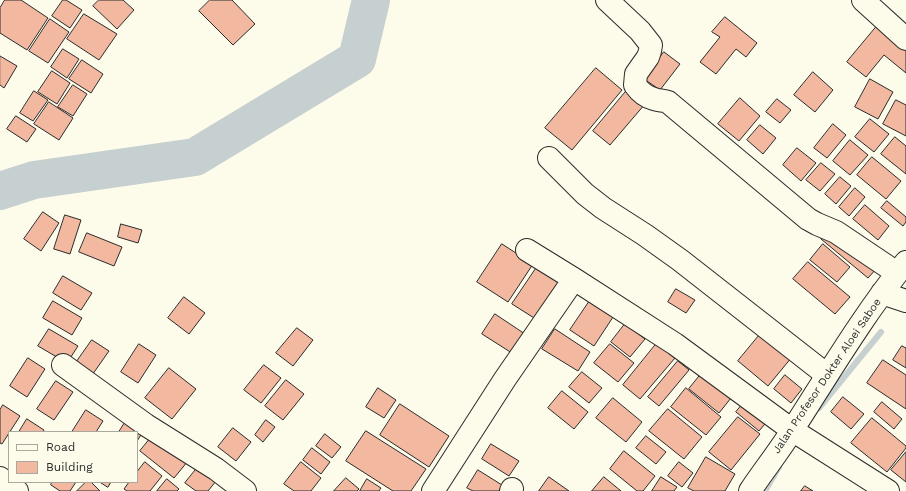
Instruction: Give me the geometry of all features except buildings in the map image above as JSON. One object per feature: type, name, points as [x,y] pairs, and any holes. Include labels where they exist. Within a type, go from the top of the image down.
[{"type":"street","points":[[607,0],[640,30],[651,45],[648,57],[636,74],[635,85],[640,91],[655,100],[663,100],[668,102],[808,219],[902,267]]},
{"type":"street","points":[[863,0],[906,39]]},
{"type":"street","points":[[549,158],[597,204],[680,260],[827,375]]},
{"type":"street","points":[[527,250],[675,344],[792,430],[888,491]]},
{"type":"street","name":"Jalan Profesor Dokter Aloei Saboe","points":[[750,491],[882,293],[902,267]]},
{"type":"street","points":[[433,491],[505,379],[574,279]]},
{"type":"street","points":[[882,293],[906,301]]},
{"type":"street","points":[[63,365],[146,425],[216,469],[245,491]]},
{"type":"street","points":[[0,478],[18,491]]},
{"type":"waterway","points":[[0,191],[34,180],[195,157],[357,59],[371,0]]},
{"type":"waterway","points":[[819,408],[881,332]]},
{"type":"waterway","points":[[765,491],[779,467]]}]
